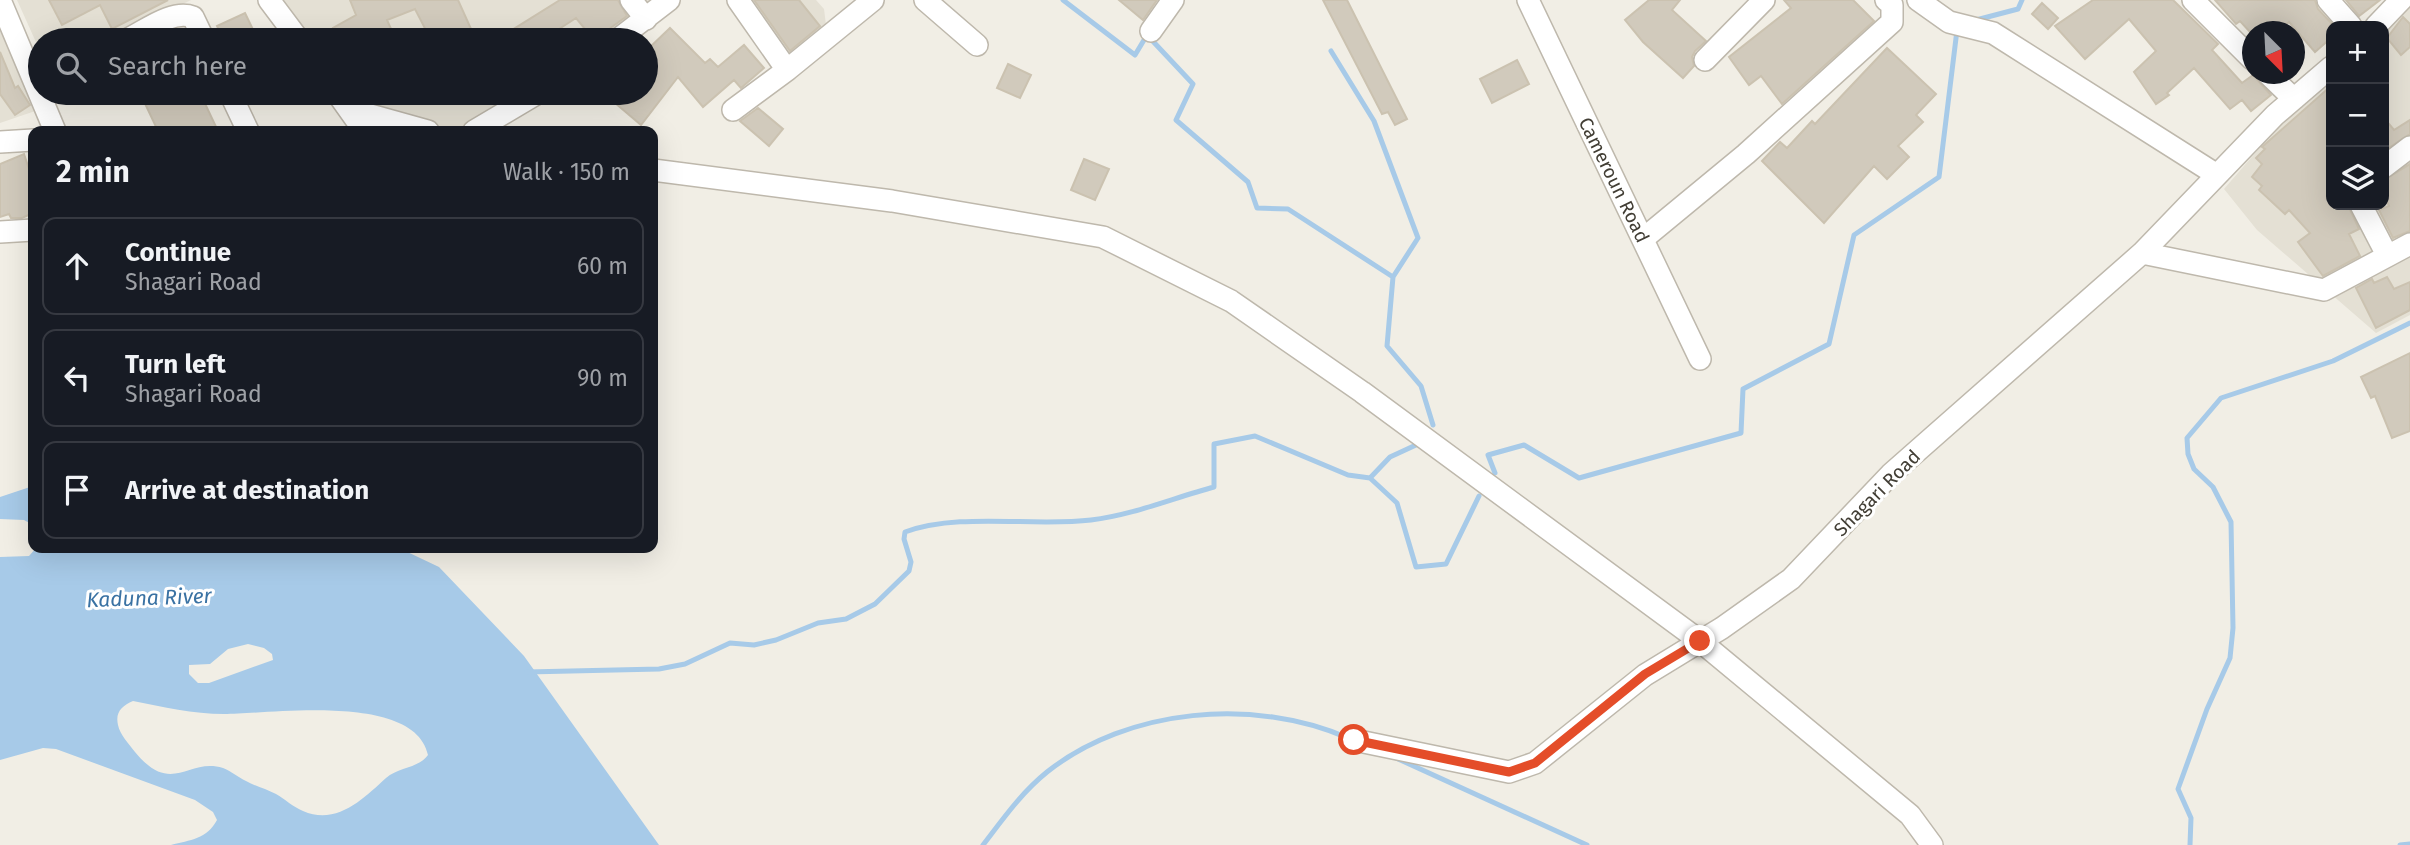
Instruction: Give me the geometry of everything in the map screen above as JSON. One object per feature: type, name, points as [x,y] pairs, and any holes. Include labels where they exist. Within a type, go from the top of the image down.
[{"type":"street","points":[[0,0],[28,63]]},
{"type":"street","points":[[269,0],[290,28]]},
{"type":"street","points":[[631,0],[646,19]]},
{"type":"street","points":[[634,28],[669,0]]},
{"type":"street","points":[[738,0],[787,70]]},
{"type":"street","points":[[733,110],[873,0]]},
{"type":"street","points":[[925,0],[978,45]]},
{"type":"street","points":[[1151,31],[1173,0]]},
{"type":"street","name":"Cameroun Road","points":[[1528,0],[1700,359]]},
{"type":"street","points":[[1706,60],[1764,0]]},
{"type":"street","points":[[1643,239],[1746,154],[1892,22],[1892,5],[1886,0]]},
{"type":"street","points":[[1918,0],[1961,25],[1993,33],[2217,175]]},
{"type":"street","points":[[2193,0],[2242,49]]},
{"type":"street","points":[[2328,0],[2347,21]]},
{"type":"street","points":[[2381,21],[2404,0],[2410,4]]},
{"type":"street","points":[[152,28],[184,13],[193,16],[198,28]]},
{"type":"street","name":"Shagari Road","points":[[1354,740],[1509,772],[1535,763],[1645,674],[1700,641],[1791,579],[1891,474],[2142,253],[2217,175],[2326,71]]},
{"type":"street","points":[[2278,84],[2294,99]]},
{"type":"street","points":[[45,105],[53,126]]},
{"type":"street","points":[[236,105],[246,126]]},
{"type":"street","points":[[346,105],[360,126]]},
{"type":"street","points":[[354,105],[414,126]]},
{"type":"street","points":[[482,126],[518,105]]},
{"type":"street","points":[[0,142],[28,140]]},
{"type":"street","points":[[2389,163],[2410,147]]},
{"type":"street","points":[[658,171],[892,201],[1104,237],[1231,301],[1362,392],[1700,641],[1910,815],[1932,845]]},
{"type":"street","points":[[2364,210],[2387,255]]},
{"type":"street","points":[[0,232],[28,229]]},
{"type":"street","points":[[2142,253],[2324,290],[2410,244]]},
{"type":"shaded area","points":[[17,0],[191,0],[135,28],[30,28]]},
{"type":"shaded area","points":[[282,0],[677,0],[636,28],[302,28]]},
{"type":"shaded area","points":[[737,0],[816,0],[824,9],[827,33],[785,62]]},
{"type":"shaded area","points":[[2410,3],[2410,315],[2376,333],[2257,230],[2224,189],[2283,121],[2326,81],[2326,210],[2389,210],[2389,22]]},
{"type":"shaded area","points":[[0,15],[28,79],[28,105],[39,105],[41,109],[0,123]]},
{"type":"shaded area","points":[[358,105],[527,105],[499,126],[372,126]]},
{"type":"water","points":[[28,488],[28,522],[0,519],[0,497]]},
{"type":"water","name":"Kaduna River","points":[[32,553],[410,553],[439,567],[524,656],[659,845],[171,845],[197,838],[208,831],[217,820],[213,812],[195,800],[56,749],[43,748],[0,760],[0,557],[29,556]],"holes":[[[248,644],[264,648],[272,654],[273,660],[209,683],[198,683],[189,674],[189,665],[210,664],[228,649]],[[133,701],[212,714],[305,710],[370,714],[397,722],[417,735],[428,755],[419,763],[391,774],[349,808],[327,815],[315,815],[223,768],[200,767],[170,774],[159,772],[148,765],[121,732],[118,725],[120,710]]]},
{"type":"building","points":[[49,0],[168,0],[114,28],[100,5],[62,25]]},
{"type":"building","points":[[350,0],[458,0],[471,28],[425,28],[415,9],[387,20],[391,28],[333,28],[356,15]]},
{"type":"building","points":[[560,0],[618,0],[627,16],[610,28],[584,28],[576,18],[561,28],[515,28]]},
{"type":"building","points":[[754,0],[799,0],[820,26],[790,51]]},
{"type":"building","points":[[1119,0],[1157,0],[1143,20]]},
{"type":"building","points":[[1323,0],[1347,0],[1407,119],[1395,125],[1388,112],[1382,114]]},
{"type":"building","points":[[1649,0],[1680,0],[1672,10],[1706,41],[1695,51],[1692,57],[1694,66],[1683,78],[1643,42],[1625,20]]},
{"type":"building","points":[[1784,0],[1853,0],[1874,21],[1782,104],[1761,76],[1749,85],[1729,57],[1791,8]]},
{"type":"building","points":[[2093,0],[2173,0],[2218,44],[2212,50],[2242,84],[2261,84],[2271,95],[2251,111],[2242,100],[2230,109],[2194,68],[2167,93],[2169,95],[2156,104],[2134,72],[2156,51],[2129,19],[2085,59],[2055,26]]},
{"type":"building","points":[[2215,0],[2315,0],[2318,9],[2329,21],[2326,21],[2326,42],[2315,52],[2305,40],[2305,21],[2242,21],[2242,23],[2240,21],[2236,24]]},
{"type":"building","points":[[2346,0],[2380,0],[2359,16]]},
{"type":"building","points":[[2042,3],[2058,18],[2048,29],[2032,14]]},
{"type":"building","points":[[245,13],[252,28],[218,28],[217,26]]},
{"type":"building","points":[[2403,17],[2410,24],[2410,47],[2401,55],[2389,40],[2389,35]]},
{"type":"building","points":[[670,28],[705,63],[710,59],[718,67],[744,45],[764,68],[741,88],[734,80],[703,107],[678,77],[658,103],[658,40]]},
{"type":"building","points":[[1887,48],[1936,94],[1916,115],[1923,122],[1898,146],[1909,157],[1887,179],[1874,166],[1824,223],[1762,161],[1780,142],[1787,148],[1812,121],[1815,124]]},
{"type":"building","points":[[0,52],[15,88],[18,86],[30,105],[15,115],[0,94]]},
{"type":"building","points":[[1517,60],[1529,84],[1492,103],[1480,79]]},
{"type":"building","points":[[1008,64],[1031,75],[1020,98],[997,88]]},
{"type":"building","points":[[2326,90],[2326,210],[2350,210],[2359,229],[2349,234],[2360,256],[2323,276],[2298,242],[2310,233],[2289,210],[2285,214],[2259,190],[2262,186],[2252,177],[2262,164],[2256,158],[2265,149],[2262,147]]},
{"type":"building","points":[[146,105],[206,105],[216,126],[156,126]]},
{"type":"building","points":[[617,105],[656,105],[641,125]]},
{"type":"building","points":[[758,108],[783,129],[769,146],[740,121]]},
{"type":"building","points":[[2410,120],[2410,134],[2389,148],[2389,124],[2394,130]]},
{"type":"building","points":[[24,154],[28,166],[28,215],[11,218],[9,214],[0,217],[0,164]]},
{"type":"building","points":[[1084,159],[1109,169],[1095,200],[1071,190]]},
{"type":"building","points":[[2410,164],[2410,231],[2393,238],[2379,210],[2389,210],[2389,177]]},
{"type":"building","points":[[2387,277],[2394,289],[2410,282],[2410,310],[2376,328],[2356,288],[2372,279],[2374,283]]},
{"type":"building","points":[[2410,353],[2410,431],[2392,438],[2375,396],[2371,398],[2361,377]]},
{"type":"waterway","points":[[1063,0],[1135,55],[1147,35],[1193,84],[1176,120],[1248,182],[1257,208],[1288,209],[1393,277]]},
{"type":"waterway","points":[[1976,20],[2018,9],[2022,0]]},
{"type":"waterway","points":[[1495,473],[1488,455],[1524,445],[1579,478],[1741,433],[1743,389],[1829,344],[1854,235],[1939,177],[1957,30]]},
{"type":"waterway","points":[[1331,51],[1374,121],[1418,238],[1393,277],[1387,346],[1421,386],[1433,425]]},
{"type":"waterway","points":[[2190,845],[2191,818],[2178,789],[2207,709],[2230,658],[2233,628],[2231,522],[2213,487],[2194,469],[2188,454],[2187,438],[2221,398],[2333,361],[2410,323]]},
{"type":"waterway","points":[[527,672],[659,669],[685,664],[730,643],[754,645],[776,640],[818,623],[846,619],[875,604],[909,571],[911,562],[904,539],[905,532],[926,526],[973,521],[1091,520],[1138,510],[1214,487],[1214,444],[1255,436],[1348,475],[1370,478],[1397,503],[1416,567],[1446,564],[1479,496]]},
{"type":"waterway","points":[[1370,478],[1390,457],[1416,445]]},
{"type":"waterway","points":[[983,845],[1021,797],[1047,772],[1079,750],[1115,734],[1153,722],[1233,714],[1273,717],[1311,725],[1348,738]]},
{"type":"waterway","points":[[1396,758],[1587,845]]},
{"type":"waterway","points":[[2400,845],[2410,844]]},
{"type":"route","points":[[1354,740],[1509,772],[1535,763],[1645,674],[1700,641]]}]
